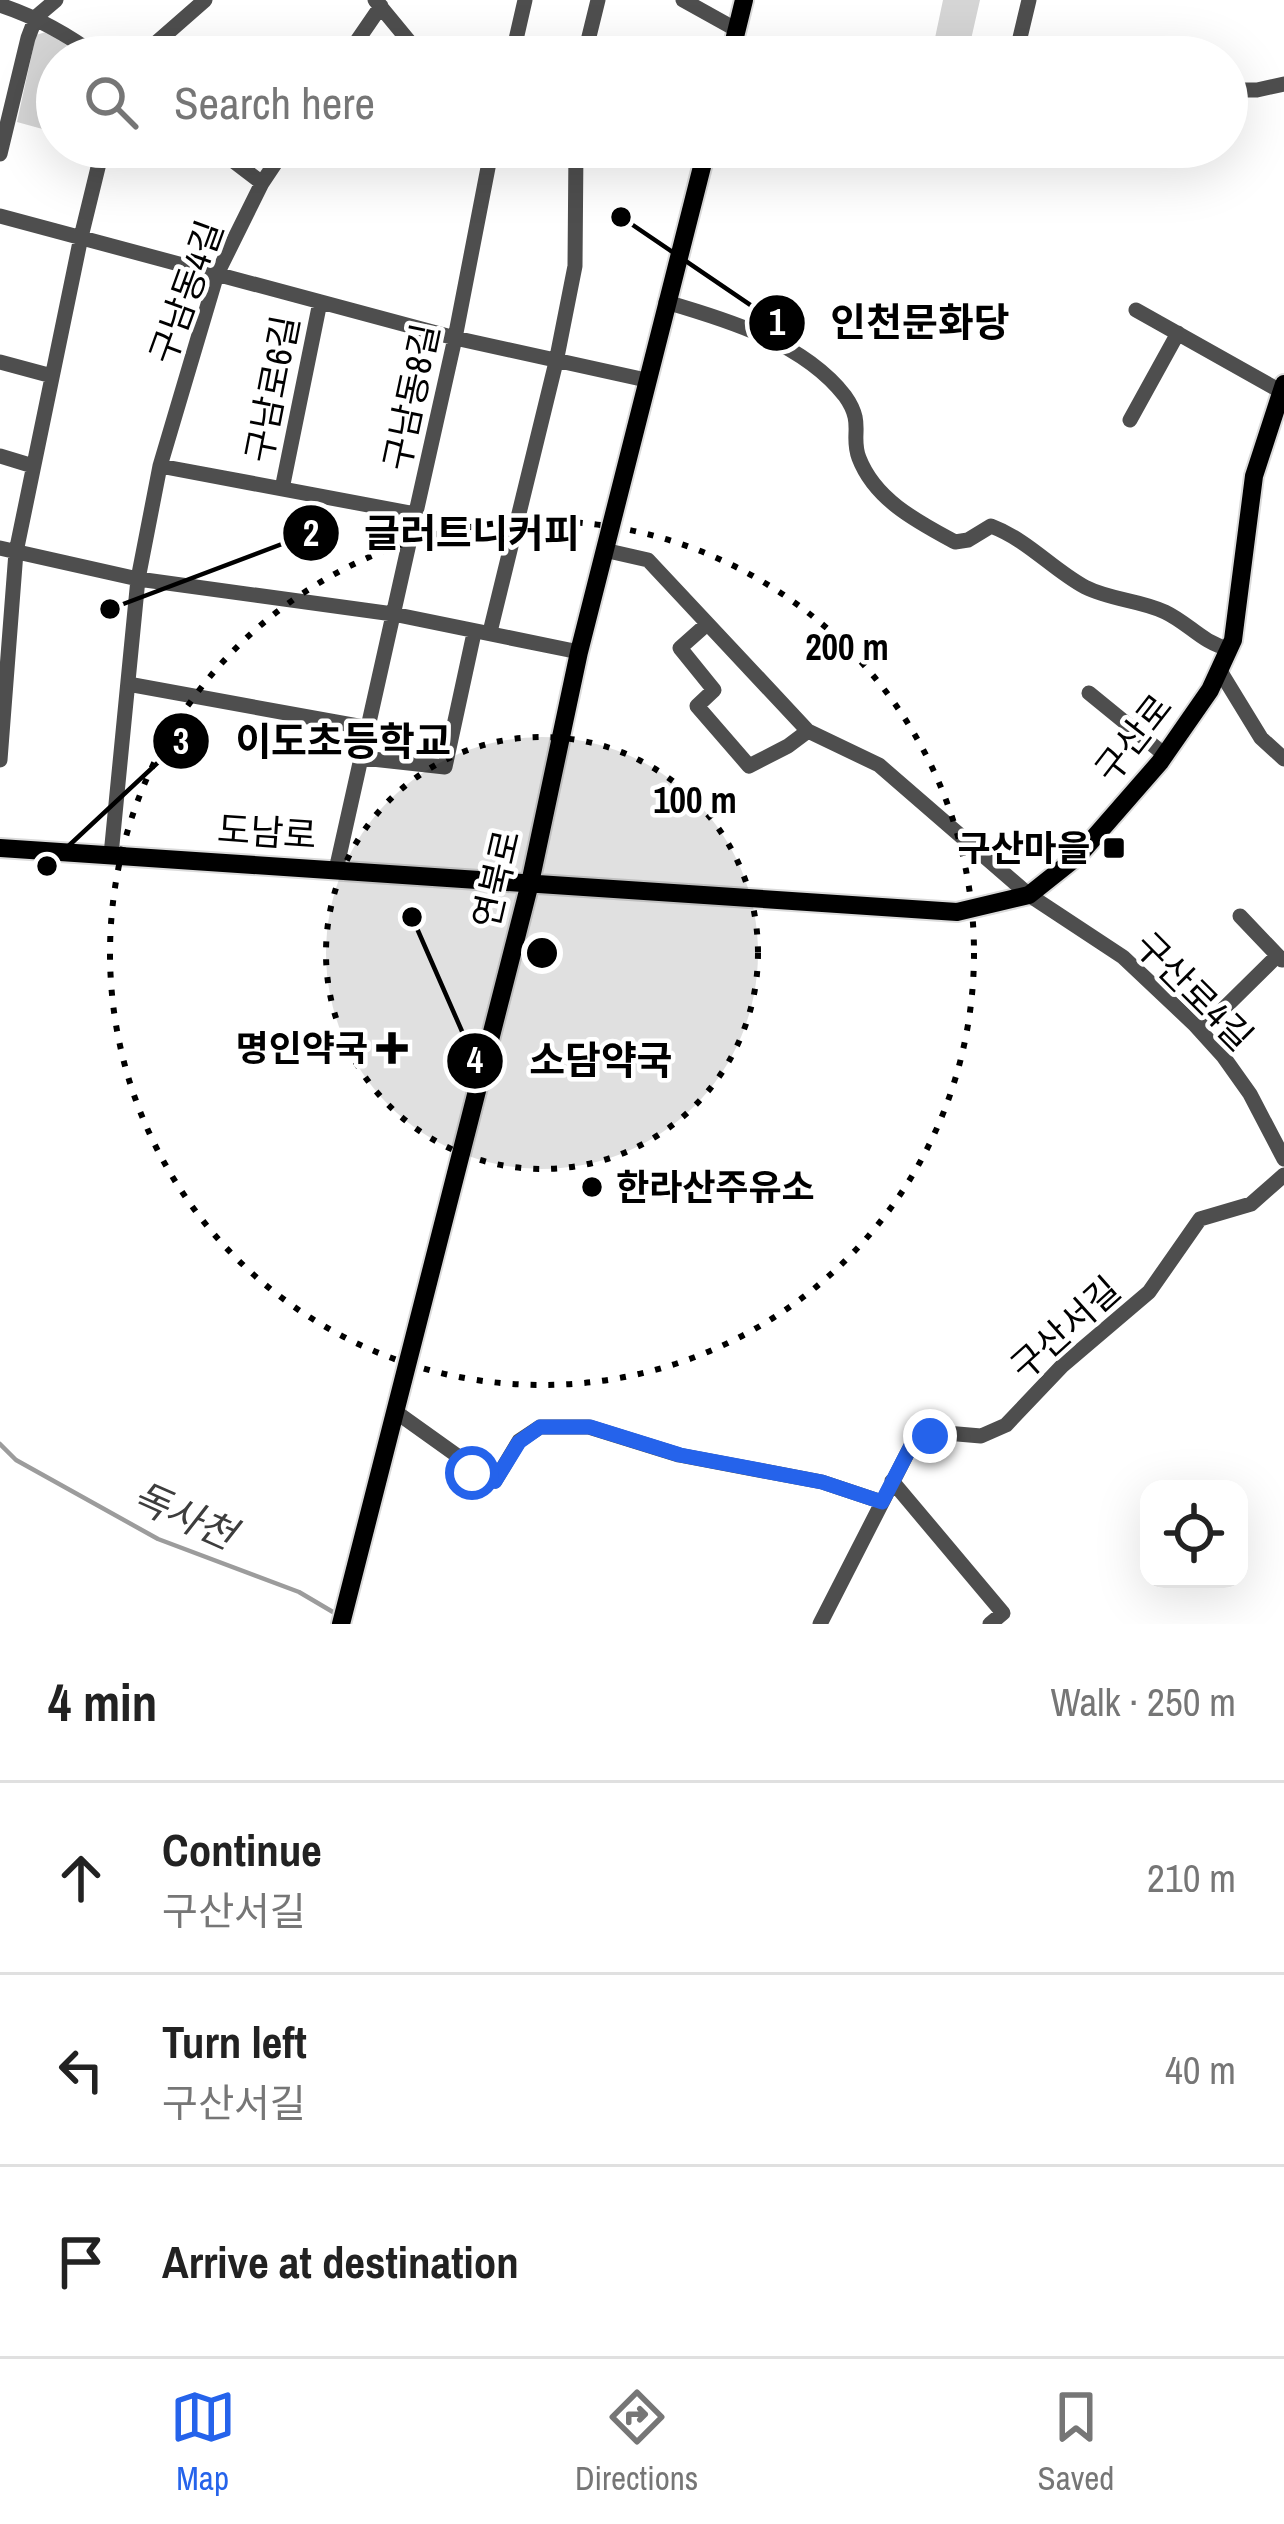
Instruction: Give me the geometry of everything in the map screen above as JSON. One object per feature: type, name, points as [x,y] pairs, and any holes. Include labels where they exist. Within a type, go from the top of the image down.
[{"type":"main road","points":[[735,36],[744,0]]},
{"type":"main road","name":"연북로","points":[[341,1624],[530,883],[579,652],[702,168]]},
{"type":"main road","name":"구산로","points":[[530,883],[957,912],[1029,895],[1078,856],[1165,755],[1220,671],[1233,640],[1254,476],[1283,388]]},
{"type":"main road","name":"도남로","points":[[0,848],[530,883]]},
{"type":"street","points":[[0,154],[6,106],[28,38],[36,17],[56,0]]},
{"type":"street","points":[[164,36],[205,0]]},
{"type":"street","points":[[517,36],[526,0]]},
{"type":"street","points":[[589,36],[598,0]]},
{"type":"street","points":[[683,0],[737,30]]},
{"type":"street","points":[[1020,36],[1029,0]]},
{"type":"street","points":[[358,36],[378,3],[405,36]]},
{"type":"street","points":[[0,4],[70,36]]},
{"type":"street","points":[[1248,90],[1284,84]]},
{"type":"street","points":[[0,760],[8,550],[33,466],[98,168]]},
{"type":"street","points":[[242,168],[262,183]]},
{"type":"street","name":"구남동4길","points":[[111,855],[138,579],[160,466],[218,274],[272,168]]},
{"type":"street","name":"구남동8길","points":[[336,870],[455,338],[487,168]]},
{"type":"street","points":[[363,758],[445,767],[556,362],[575,266],[577,168]]},
{"type":"street","name":"구남로6길","points":[[0,216],[455,338],[646,380]]},
{"type":"street","name":"구남로6길","points":[[282,489],[320,302]]},
{"type":"street","points":[[667,302],[724,319],[811,364],[844,396],[858,419],[857,454],[872,480],[893,505],[928,527],[955,542],[991,526],[1001,530],[1082,585],[1170,614],[1212,644],[1229,649]]},
{"type":"street","points":[[1136,310],[1283,388]]},
{"type":"street","points":[[1130,420],[1178,333]]},
{"type":"street","points":[[0,362],[52,376]]},
{"type":"street","points":[[0,456],[33,466]]},
{"type":"street","points":[[160,466],[416,514]]},
{"type":"street","points":[[8,550],[138,579],[393,614],[579,652]]},
{"type":"street","points":[[604,550],[648,560],[808,731],[749,766],[697,706],[714,690],[680,648],[707,624]]},
{"type":"street","points":[[1220,671],[1261,739],[1284,758]]},
{"type":"street","points":[[128,684],[369,728]]},
{"type":"street","points":[[1089,693],[1165,755]]},
{"type":"street","name":"구산로4길","points":[[808,731],[879,765],[1029,895],[1124,957],[1201,1031],[1250,1094],[1284,1160]]},
{"type":"street","points":[[1201,1031],[1280,959],[1240,916]]},
{"type":"street","name":"구산서길","points":[[820,1624],[912,1444],[946,1433],[981,1436],[1006,1425],[1062,1366],[1149,1292],[1200,1219],[1251,1204],[1284,1175]]},
{"type":"street","points":[[396,1412],[466,1462],[472,1473],[495,1481],[519,1442],[540,1427],[590,1427],[680,1455],[822,1482],[882,1502]]},
{"type":"street","points":[[892,1481],[1003,1613],[990,1624]]},
{"type":"shaded area","points":[[943,0],[980,0],[972,36],[935,36]]},
{"type":"shaded area","points":[[49,31],[55,36],[36,36],[36,127],[17,122],[36,35]]},
{"type":"waterway","name":"독사천","points":[[0,1444],[16,1460],[158,1539],[299,1592],[338,1615]]},
{"type":"place","name":"인천문화당","points":[[621,217]]},
{"type":"place","name":"글러트니커피","points":[[110,609]]},
{"type":"place","name":"구산마을","points":[[1114,848]]},
{"type":"place","name":"이도초등학교","points":[[47,866]]},
{"type":"place","name":"소담약국","points":[[412,917]]},
{"type":"place","name":"명인약국","points":[[392,1048]]},
{"type":"place","name":"한라산주유소","points":[[592,1187]]},
{"type":"route","points":[[472,1473],[495,1481],[519,1442],[540,1427],[590,1427],[680,1455],[822,1482],[882,1502],[912,1444],[930,1436]]}]
